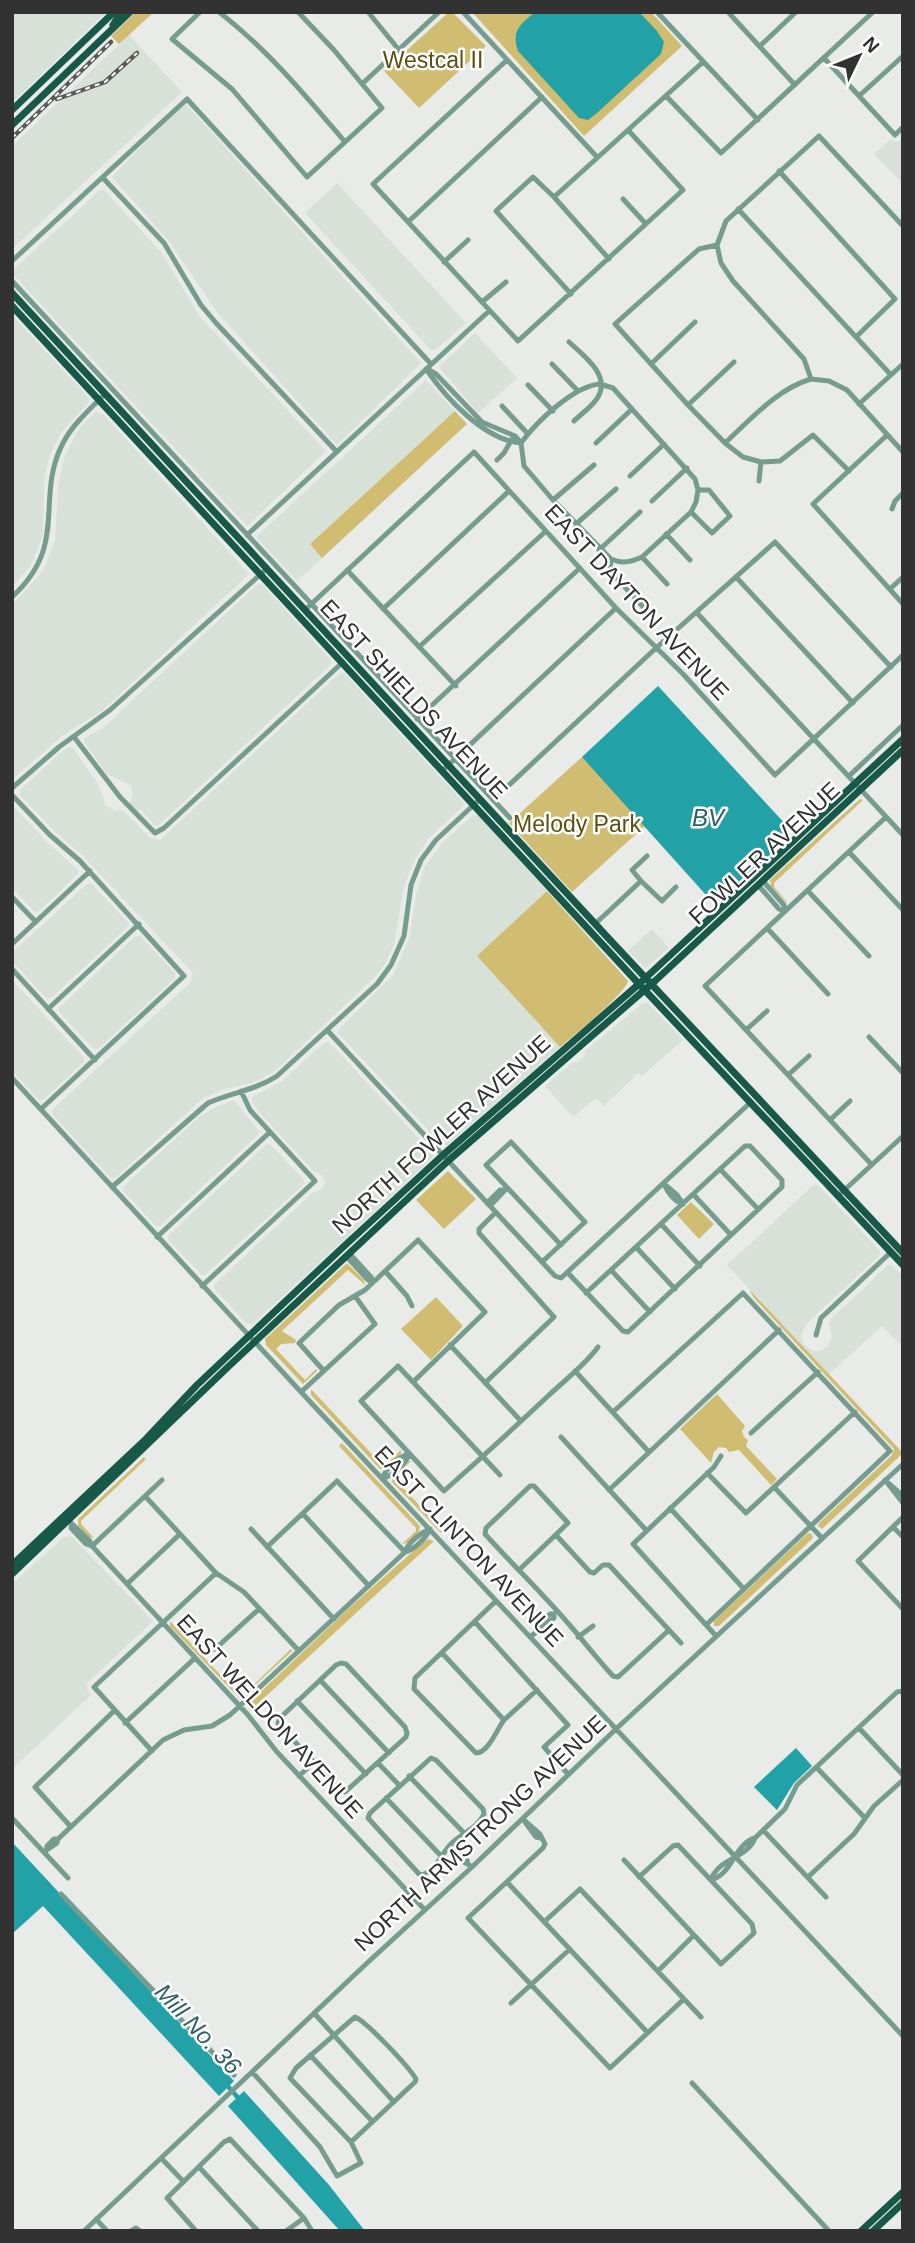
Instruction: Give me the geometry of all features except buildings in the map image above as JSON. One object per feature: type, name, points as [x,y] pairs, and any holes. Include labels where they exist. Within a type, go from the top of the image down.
[{"type":"main road","points":[[12,110],[114,12]]},
{"type":"main road","points":[[112,29],[121,12]]},
{"type":"main road","points":[[12,125],[130,12]]},
{"type":"main road","name":"EAST SHIELDS AVENUE","points":[[12,293],[102,398]]},
{"type":"main road","name":"EAST SHIELDS AVENUE","points":[[12,306],[266,568],[309,607],[452,761],[477,801],[518,853],[841,1193],[903,1253]]},
{"type":"main road","name":"EAST SHIELDS AVENUE","points":[[266,568],[343,662],[443,770],[564,889],[707,1055],[715,1058],[753,1099],[798,1141],[903,1265]]},
{"type":"main road","name":"NORTH FOWLER AVENUE","points":[[252,1339],[347,1255],[445,1158],[501,1115],[645,984],[786,848],[852,779],[903,739]]},
{"type":"main road","name":"FOWLER AVENUE","points":[[645,984],[760,883],[903,750]]},
{"type":"main road","points":[[760,883],[760,877],[786,848]]},
{"type":"main road","points":[[518,853],[531,862],[557,889],[564,889]]},
{"type":"main road","name":"NORTH FOWLER AVENUE","points":[[12,1574],[371,1222],[544,1067],[645,984]]},
{"type":"main road","points":[[501,1115],[504,1107],[530,1084],[544,1067]]},
{"type":"main road","points":[[347,1255],[347,1250],[369,1229],[371,1222]]},
{"type":"main road","name":"NORTH FOWLER AVENUE","points":[[12,1565],[68,1521]]},
{"type":"main road","points":[[861,2231],[903,2192]]},
{"type":"main road","points":[[873,2231],[903,2203]]},
{"type":"street","points":[[200,12],[172,39],[232,89],[307,177],[382,108],[298,12]]},
{"type":"street","points":[[219,12],[246,33],[284,70],[345,142]]},
{"type":"street","points":[[368,12],[399,50]]},
{"type":"street","points":[[362,84],[439,12]]},
{"type":"street","points":[[463,12],[597,157]]},
{"type":"street","points":[[657,12],[758,120]]},
{"type":"street","points":[[728,12],[794,85]]},
{"type":"street","points":[[760,46],[796,13]]},
{"type":"street","points":[[666,96],[721,153],[871,13]]},
{"type":"street","points":[[859,96],[903,56]]},
{"type":"street","points":[[824,58],[895,135],[903,127]]},
{"type":"street","points":[[507,60],[373,184],[518,341],[683,190],[628,130]]},
{"type":"street","points":[[554,197],[703,62]]},
{"type":"street","points":[[408,222],[542,97]]},
{"type":"street","points":[[12,261],[187,99],[479,427],[521,443]]},
{"type":"street","points":[[811,379],[804,359],[733,281],[721,263],[717,245],[726,221],[819,136],[903,226]]},
{"type":"street","points":[[779,171],[895,299],[857,336]]},
{"type":"street","points":[[571,294],[496,211],[533,177],[609,259]]},
{"type":"street","points":[[103,178],[164,243],[201,306],[337,452]]},
{"type":"street","points":[[623,199],[646,224]]},
{"type":"street","points":[[738,209],[891,375]]},
{"type":"street","points":[[444,262],[468,240]]},
{"type":"street","points":[[717,245],[699,249],[615,324],[688,405],[725,443],[743,457],[761,462],[780,461],[813,435],[849,471]]},
{"type":"street","name":"EAST SHIELDS AVENUE","points":[[12,281],[247,535],[266,568]]},
{"type":"street","points":[[482,302],[506,282]]},
{"type":"street","points":[[247,535],[489,311]]},
{"type":"street","points":[[651,364],[695,322]]},
{"type":"street","points":[[569,342],[600,373],[599,396],[574,421]]},
{"type":"street","points":[[688,405],[734,362]]},
{"type":"street","points":[[552,364],[577,390]]},
{"type":"street","points":[[859,404],[903,364]]},
{"type":"street","points":[[725,443],[780,394],[794,384],[811,379],[829,381],[847,390],[903,452]]},
{"type":"street","points":[[528,384],[553,411]]},
{"type":"street","points":[[600,384],[612,388],[687,468],[695,479],[698,490],[691,512],[642,557],[620,563],[600,550],[524,466],[521,443],[577,390],[600,384]]},
{"type":"street","points":[[12,597],[36,570],[44,552],[53,473],[63,443],[102,398]]},
{"type":"street","points":[[502,406],[528,434]]},
{"type":"street","points":[[596,443],[632,409]]},
{"type":"street","points":[[886,436],[813,504],[903,604]]},
{"type":"street","points":[[497,460],[512,438]]},
{"type":"street","points":[[630,476],[664,444]]},
{"type":"street","name":"EAST DAYTON AVENUE","points":[[347,570],[474,452],[775,775],[814,740]]},
{"type":"street","points":[[759,481],[761,462]]},
{"type":"street","points":[[553,500],[594,465]]},
{"type":"street","points":[[652,501],[687,468]]},
{"type":"street","points":[[576,524],[616,489]]},
{"type":"street","points":[[691,512],[712,533],[730,516],[709,490],[698,490]]},
{"type":"street","points":[[383,608],[509,491]]},
{"type":"street","points":[[892,509],[895,500],[903,494]]},
{"type":"street","points":[[600,550],[640,512]]},
{"type":"street","points":[[419,647],[546,531]]},
{"type":"street","points":[[666,534],[690,560]]},
{"type":"street","points":[[493,800],[656,648],[775,542],[891,667]]},
{"type":"street","points":[[642,557],[667,584]]},
{"type":"street","points":[[599,570],[611,559]]},
{"type":"street","points":[[611,559],[610,571],[646,610]]},
{"type":"street","points":[[12,788],[59,747],[110,710],[266,568]]},
{"type":"street","points":[[417,719],[456,686],[580,568]]},
{"type":"street","points":[[309,607],[347,570],[456,686]]},
{"type":"street","points":[[890,589],[903,576]]},
{"type":"street","points":[[736,577],[853,703]]},
{"type":"street","name":"EAST SHIELDS AVENUE","points":[[309,607],[417,719],[452,761],[510,818]]},
{"type":"street","points":[[443,770],[617,608]]},
{"type":"street","points":[[697,613],[903,835]]},
{"type":"street","points":[[814,740],[903,655]]},
{"type":"street","points":[[74,737],[120,797],[155,833],[343,662]]},
{"type":"street","points":[[852,779],[903,725]]},
{"type":"street","points":[[12,795],[50,835],[90,871],[184,976],[41,1109]]},
{"type":"street","points":[[112,1187],[208,1103],[261,1085],[277,1076],[377,984],[391,965],[404,936],[411,885],[421,860],[436,839],[477,801]]},
{"type":"street","points":[[872,1165],[705,986],[886,817]]},
{"type":"street","points":[[849,852],[903,910]]},
{"type":"street","points":[[648,856],[632,870],[640,881],[662,901],[676,887]]},
{"type":"street","points":[[12,944],[90,871]]},
{"type":"street","points":[[595,924],[640,881]]},
{"type":"street","points":[[760,883],[779,909],[785,911]]},
{"type":"street","points":[[808,891],[869,956]]},
{"type":"street","points":[[12,897],[36,922]]},
{"type":"street","points":[[48,1009],[139,924]]},
{"type":"street","points":[[767,928],[828,994]]},
{"type":"street","points":[[12,970],[95,1060]]},
{"type":"street","points":[[746,1030],[767,1011]]},
{"type":"street","points":[[327,1030],[555,1276],[561,1278],[753,1099]]},
{"type":"street","points":[[869,1037],[903,1073]]},
{"type":"street","points":[[788,1075],[809,1056]]},
{"type":"street","name":"EAST CLINTON AVENUE","points":[[12,1078],[202,1286],[903,2036]]},
{"type":"street","points":[[202,1286],[315,1181],[250,1110],[241,1091]]},
{"type":"street","points":[[830,1120],[850,1101]]},
{"type":"street","points":[[157,1237],[270,1132]]},
{"type":"street","points":[[841,1193],[903,1136]]},
{"type":"street","points":[[542,1262],[561,1245],[585,1222],[511,1142],[485,1165],[561,1245]]},
{"type":"street","points":[[568,1273],[586,1293],[623,1331],[627,1332],[700,1266],[783,1184],[747,1145],[586,1293]]},
{"type":"street","points":[[720,1169],[758,1209]]},
{"type":"street","points":[[664,1184],[683,1204]]},
{"type":"street","points":[[489,1205],[506,1189]]},
{"type":"street","points":[[693,1195],[731,1235]]},
{"type":"street","points":[[485,1383],[554,1317],[478,1231],[496,1213]]},
{"type":"street","points":[[661,1224],[700,1266]]},
{"type":"street","points":[[324,1371],[299,1343],[339,1305],[373,1282],[418,1240],[485,1312],[413,1382]]},
{"type":"street","points":[[636,1247],[675,1289]]},
{"type":"street","points":[[816,1335],[821,1318],[891,1252]]},
{"type":"street","points":[[347,1255],[368,1280],[373,1282]]},
{"type":"street","points":[[611,1270],[650,1312]]},
{"type":"street","points":[[385,1271],[407,1296],[412,1306]]},
{"type":"street","points":[[613,1412],[743,1293],[890,1451],[706,1625]]},
{"type":"street","points":[[301,1392],[375,1324],[355,1296]]},
{"type":"street","points":[[609,1490],[779,1330]]},
{"type":"street","points":[[450,1345],[521,1421]]},
{"type":"street","points":[[500,1475],[483,1456],[398,1366],[361,1401],[444,1491],[483,1456],[575,1371],[598,1347]]},
{"type":"street","points":[[575,1371],[649,1452]]},
{"type":"street","points":[[751,1433],[818,1372]]},
{"type":"street","points":[[707,1473],[746,1513],[855,1412]]},
{"type":"street","points":[[561,1437],[646,1530]]},
{"type":"street","points":[[382,1479],[384,1473],[404,1454],[409,1454]]},
{"type":"street","points":[[716,1636],[633,1544],[707,1473],[721,1456]]},
{"type":"street","name":"NORTH ARMSTRONG AVENUE","points":[[84,2231],[470,1866],[524,1821],[568,1774],[616,1729],[903,1464]]},
{"type":"street","points":[[91,1545],[162,1480]]},
{"type":"street","points":[[885,1480],[903,1496]]},
{"type":"street","points":[[885,1480],[903,1503]]},
{"type":"street","points":[[267,1547],[337,1481],[405,1552]]},
{"type":"street","points":[[519,1570],[568,1523],[532,1486],[484,1531],[485,1534],[613,1676],[618,1677],[669,1630]]},
{"type":"street","points":[[774,1487],[821,1538]]},
{"type":"street","points":[[145,1496],[216,1573],[239,1587],[299,1651]]},
{"type":"street","points":[[670,1508],[744,1589]]},
{"type":"street","points":[[303,1514],[369,1586]]},
{"type":"street","points":[[903,1517],[858,1561],[903,1609]]},
{"type":"street","name":"EAST WELDON AVENUE","points":[[68,1521],[71,1528],[86,1544],[91,1545],[240,1707],[299,1776],[425,1910]]},
{"type":"street","points":[[893,1527],[903,1537]]},
{"type":"street","points":[[251,1529],[334,1619]]},
{"type":"street","points":[[45,1851],[54,1839],[58,1839],[163,1741],[184,1730],[212,1727],[240,1707],[430,1530]]},
{"type":"street","points":[[127,1584],[180,1534]]},
{"type":"street","points":[[556,1535],[592,1573],[605,1564],[608,1565],[681,1643]]},
{"type":"street","points":[[152,1751],[94,1687],[216,1573]]},
{"type":"street","points":[[496,1601],[415,1678],[414,1689],[476,1754],[485,1752],[504,1720],[537,1690]]},
{"type":"street","points":[[215,1650],[259,1609]]},
{"type":"street","points":[[530,1637],[554,1618],[555,1613]]},
{"type":"street","points":[[475,1622],[568,1725],[544,1747],[568,1774]]},
{"type":"street","points":[[578,1637],[593,1626]]},
{"type":"street","points":[[442,1653],[504,1720]]},
{"type":"street","points":[[125,1723],[195,1658]]},
{"type":"street","points":[[341,1663],[346,1664],[405,1727],[407,1733],[345,1792],[340,1790],[278,1723],[279,1718],[297,1701],[341,1663]]},
{"type":"street","points":[[320,1680],[389,1753]]},
{"type":"street","points":[[710,1880],[727,1861],[736,1856],[739,1849],[755,1838],[785,1809],[797,1785],[897,1692],[903,1691]]},
{"type":"street","points":[[297,1701],[366,1774]]},
{"type":"street","points":[[71,1827],[35,1787],[114,1711]]},
{"type":"street","points":[[808,1877],[854,1834],[903,1777],[859,1728]]},
{"type":"street","points":[[431,1758],[436,1760],[484,1814],[428,1873],[419,1874],[368,1818],[399,1785],[431,1758]]},
{"type":"street","points":[[299,1776],[313,1762]]},
{"type":"street","points":[[378,1763],[399,1785]]},
{"type":"street","points":[[817,1768],[865,1818]]},
{"type":"street","points":[[409,1776],[465,1835]]},
{"type":"street","points":[[386,1798],[443,1858]]},
{"type":"street","points":[[12,1818],[68,1878]]},
{"type":"street","points":[[524,1821],[530,1823],[540,1834],[545,1844],[543,1848],[468,1918],[610,2068],[684,1999]]},
{"type":"street","points":[[763,1830],[826,1897]]},
{"type":"street","points":[[624,1860],[639,1877],[694,1936],[721,1964],[755,1930],[676,1845],[639,1877]]},
{"type":"street","points":[[451,1847],[458,1848],[459,1854],[467,1857],[470,1866]]},
{"type":"street","points":[[507,1881],[648,2033]]},
{"type":"street","points":[[544,1922],[580,1889],[702,2017]]},
{"type":"street","points":[[61,1894],[234,2075]]},
{"type":"street","points":[[658,1970],[694,1936]]},
{"type":"street","points":[[511,2003],[570,1949]]},
{"type":"street","points":[[314,2013],[394,2102]]},
{"type":"street","points":[[253,2073],[320,2147],[337,2176],[360,2163],[351,2142],[290,2078],[310,2055],[355,2017],[359,2018],[415,2076],[415,2082],[351,2142]]},
{"type":"street","points":[[310,2055],[372,2121]]},
{"type":"street","points":[[692,2083],[829,2231]]},
{"type":"street","points":[[196,2231],[167,2198],[230,2139],[304,2218],[312,2231]]},
{"type":"street","points":[[162,2159],[183,2181]]},
{"type":"street","points":[[198,2167],[258,2231]]},
{"type":"street","points":[[286,2231],[304,2218]]},
{"type":"street","points":[[96,2220],[107,2231]]},
{"type":"street","points":[[131,2231],[136,2228],[140,2231]]},
{"type":"shaded area","points":[[12,12],[106,12],[12,103]]},
{"type":"shaded area","points":[[129,35],[182,92],[12,249],[12,146]]},
{"type":"shaded area","points":[[184,102],[421,363],[337,445],[217,312],[168,240],[112,177]]},
{"type":"shaded area","points":[[890,140],[903,140],[903,184],[874,154]]},
{"type":"shaded area","points":[[337,183],[466,323],[435,350],[431,350],[305,213]]},
{"type":"shaded area","points":[[100,190],[104,190],[161,252],[200,317],[326,451],[247,526],[12,273]]},
{"type":"shaded area","points":[[12,315],[89,398],[89,402],[61,433],[50,454],[44,480],[43,536],[31,565],[12,587]]},
{"type":"shaded area","points":[[475,333],[517,378],[478,413],[439,367]]},
{"type":"shaded area","points":[[426,380],[455,411],[310,544],[322,558],[297,581],[256,537]]},
{"type":"shaded area","points":[[96,411],[104,415],[249,574],[103,710],[62,736],[12,780],[12,605],[43,571],[55,541],[58,486],[65,455],[80,427]]},
{"type":"shaded area","points":[[258,584],[262,584],[331,660],[331,664],[159,825],[155,825],[140,809],[135,814],[129,806],[133,794],[130,785],[107,774],[84,742],[85,738],[104,727]]},
{"type":"shaded area","points":[[340,673],[344,673],[464,803],[463,806],[429,838],[413,863],[404,887],[394,945],[375,977],[275,1071],[255,1082],[221,1090],[202,1099],[115,1178],[110,1177],[52,1114],[52,1110],[191,982],[193,973],[81,854],[56,833],[20,795],[20,790],[68,747],[73,748],[98,784],[106,806],[116,811],[123,810],[150,838],[160,840]]},
{"type":"shaded area","points":[[12,805],[78,870],[78,874],[38,912],[12,888]]},
{"type":"shaded area","points":[[478,815],[547,891],[477,956],[560,1047],[446,1146],[442,1145],[338,1030],[393,975],[409,939],[416,895],[424,868],[443,842],[472,816]]},
{"type":"shaded area","points":[[87,884],[92,884],[130,925],[51,998],[46,998],[12,961],[12,953]]},
{"type":"shaded area","points":[[652,929],[669,948],[645,968],[628,951]]},
{"type":"shaded area","points":[[136,936],[140,936],[175,973],[175,978],[98,1049],[94,1049],[59,1012],[59,1008]]},
{"type":"shaded area","points":[[12,980],[84,1058],[84,1062],[43,1100],[39,1100],[12,1071]]},
{"type":"shaded area","points":[[643,1003],[648,1003],[683,1040],[642,1076],[638,1073],[604,1106],[596,1098],[573,1117],[545,1086],[573,1062],[578,1062],[585,1055],[585,1051]]},
{"type":"shaded area","points":[[325,1042],[329,1042],[433,1154],[432,1158],[253,1324],[247,1324],[214,1285],[311,1194],[322,1189],[325,1183],[322,1175],[312,1170],[251,1100],[253,1096],[281,1082]]},
{"type":"shaded area","points":[[234,1100],[259,1131],[258,1135],[160,1226],[156,1226],[123,1191],[123,1187],[199,1117]]},
{"type":"shaded area","points":[[267,1144],[304,1180],[304,1184],[202,1275],[168,1240],[168,1236]]},
{"type":"shaded area","points":[[816,1183],[880,1251],[880,1255],[806,1324],[801,1336],[804,1345],[813,1351],[827,1347],[832,1337],[829,1325],[831,1319],[888,1265],[892,1265],[903,1276],[903,1347],[882,1326],[829,1374],[727,1265]]},
{"type":"shaded area","points":[[71,1536],[153,1621],[87,1683],[87,1690],[91,1695],[12,1769],[12,1584],[64,1537]]},
{"type":"green space","points":[[136,12],[154,12],[119,44],[111,36]]},
{"type":"green space","name":"Westcal II","points":[[449,12],[486,46],[419,108],[384,71]]},
{"type":"green space","points":[[472,12],[651,12],[682,46],[584,136]]},
{"type":"green space","points":[[455,411],[467,424],[322,558],[310,544]]},
{"type":"green space","name":"Melody Park","points":[[582,757],[646,825],[572,892],[509,823]]},
{"type":"green space","points":[[860,799],[863,800],[774,883],[774,887],[788,903],[786,902],[771,886],[770,880]]},
{"type":"green space","points":[[547,891],[628,981],[608,1005],[560,1047],[477,956]]},
{"type":"green space","points":[[448,1171],[476,1199],[444,1229],[416,1200]]},
{"type":"green space","points":[[691,1202],[714,1224],[699,1239],[677,1215]]},
{"type":"green space","points":[[347,1263],[364,1280],[365,1285],[348,1270],[282,1331],[296,1340],[295,1343],[281,1344],[276,1349],[305,1380],[316,1369],[317,1371],[303,1384],[266,1345],[265,1339]]},
{"type":"green space","points":[[749,1289],[903,1453],[822,1529],[818,1526],[819,1523],[892,1455],[894,1449],[754,1298]]},
{"type":"green space","points":[[436,1297],[463,1326],[431,1360],[401,1329]]},
{"type":"green space","points":[[311,1389],[382,1465],[401,1450],[401,1454],[385,1469],[380,1469],[311,1395]]},
{"type":"green space","points":[[717,1394],[745,1426],[742,1431],[748,1440],[746,1446],[777,1479],[771,1485],[739,1450],[729,1452],[726,1448],[719,1447],[714,1452],[711,1463],[680,1429]]},
{"type":"green space","points":[[342,1443],[420,1526],[419,1532],[408,1543],[402,1544],[416,1528],[339,1446]]},
{"type":"green space","points":[[144,1457],[146,1459],[81,1521],[94,1538],[89,1537],[78,1526],[78,1519]]},
{"type":"green space","points":[[411,1461],[395,1479],[443,1531],[441,1533],[392,1482],[392,1476]]},
{"type":"green space","points":[[810,1533],[812,1539],[719,1626],[714,1626],[714,1621]]},
{"type":"green space","points":[[427,1539],[434,1541],[250,1711],[248,1704]]},
{"type":"green space","points":[[170,1621],[241,1697],[291,1649],[292,1651],[240,1699],[170,1626]]},
{"type":"water","points":[[535,12],[639,12],[664,42],[661,54],[597,113],[588,120],[579,118],[518,51],[518,28]]},
{"type":"water","name":"BV","points":[[658,686],[788,827],[786,840],[715,905],[582,757]]},
{"type":"water","points":[[796,1748],[812,1766],[794,1783],[777,1810],[754,1787]]},
{"type":"water","points":[[12,1842],[234,2081],[219,2096],[43,1906],[12,1934]]},
{"type":"water","points":[[244,2091],[329,2185],[365,2231],[340,2231],[228,2106]]},
{"type":"waterway","name":"Mill No. 36","points":[[225,2083],[240,2100]]},
{"type":"railway","points":[[12,138],[111,42]]},
{"type":"railway","points":[[57,99],[105,82],[137,53]]}]
